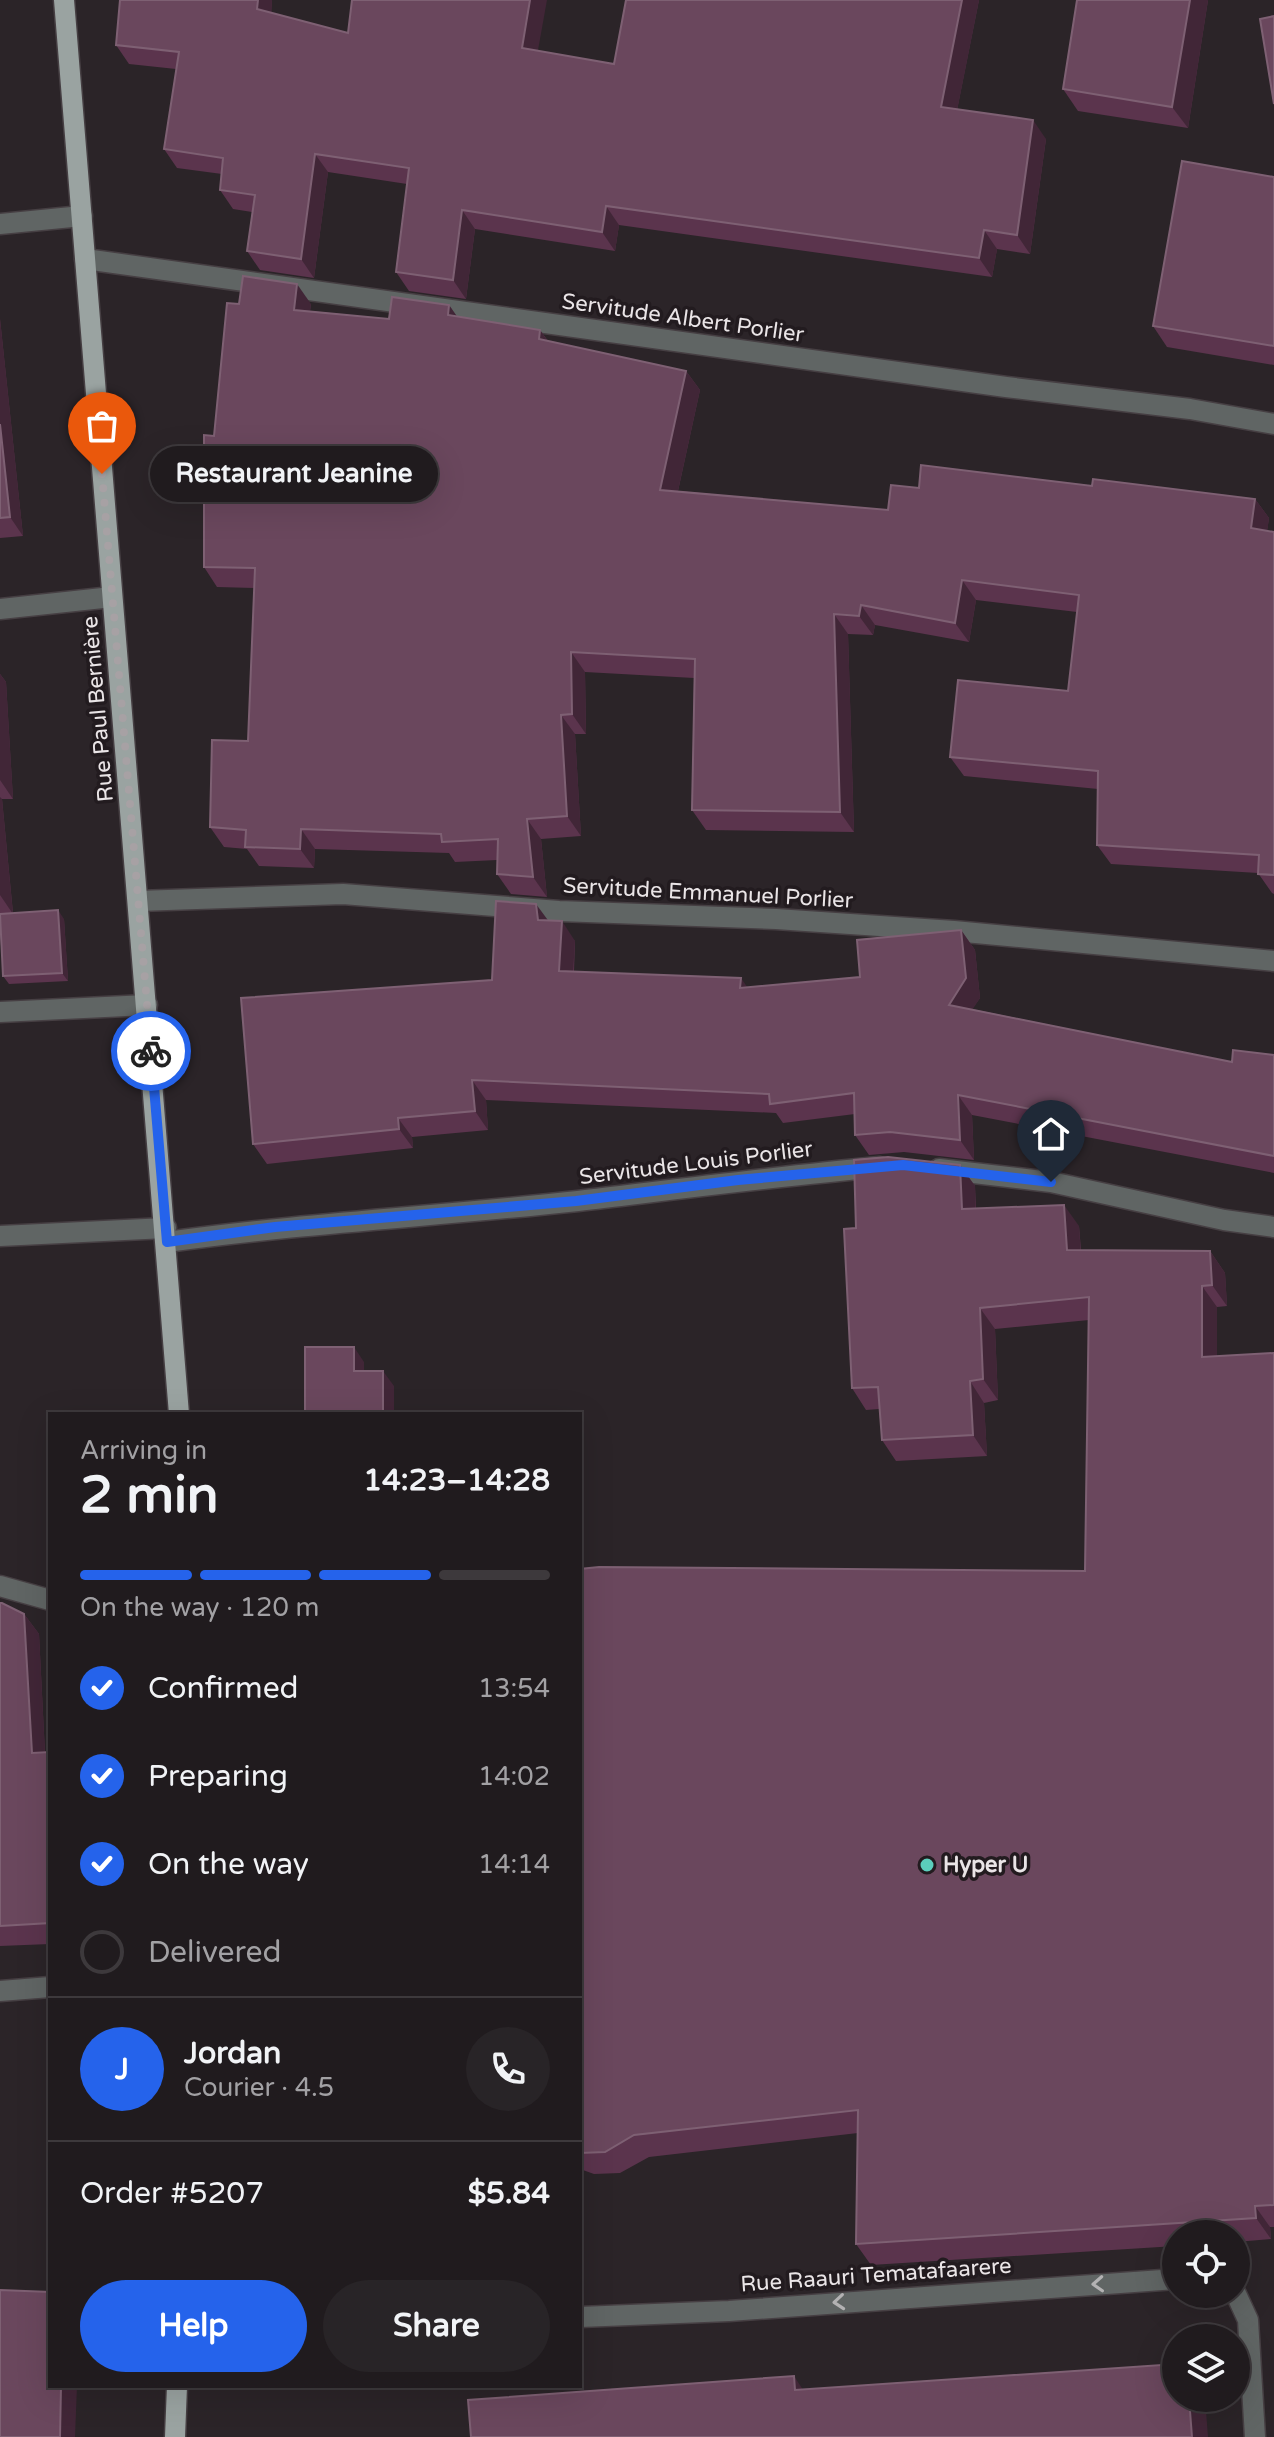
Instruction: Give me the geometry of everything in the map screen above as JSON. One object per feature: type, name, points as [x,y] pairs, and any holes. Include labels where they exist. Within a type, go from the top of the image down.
[{"type":"main road","name":"Rue Paul Bernière","points":[[64,0],[167,1235],[179,1412]]},
{"type":"main road","points":[[175,2437],[177,2388]]},
{"type":"street","points":[[0,224],[82,216]]},
{"type":"street","name":"Servitude Albert Porlier","points":[[85,259],[1006,387],[1190,409],[1274,424]]},
{"type":"street","points":[[0,609],[112,597]]},
{"type":"street","name":"Servitude Emmanuel Porlier","points":[[138,901],[343,894],[559,911],[776,919],[939,930],[1274,961]]},
{"type":"street","points":[[0,1012],[147,1005]]},
{"type":"street","name":"Servitude Louis Porlier","points":[[0,1236],[167,1235],[275,1227],[576,1201],[738,1180],[911,1166],[1051,1182],[1224,1220],[1274,1227]]},
{"type":"street","points":[[0,1586],[48,1599]]},
{"type":"street","points":[[0,1991],[48,1987]]},
{"type":"street","name":"Rue Raauri Tematafaarere","points":[[582,2317],[729,2311],[1162,2280]]},
{"type":"street","points":[[1242,2308],[1248,2320],[1255,2437]]},
{"type":"building","points":[[120,0],[258,0],[257,9],[348,33],[352,0],[530,0],[522,48],[614,64],[626,0],[962,0],[941,107],[1033,120],[1017,235],[984,230],[979,258],[606,206],[602,232],[462,210],[453,280],[396,272],[409,168],[315,154],[301,259],[247,251],[255,195],[220,190],[223,158],[164,149],[179,52],[116,45]]},
{"type":"building","points":[[1077,0],[1190,0],[1172,107],[1063,89]]},
{"type":"building","points":[[1274,16],[1274,104],[1260,19]]},
{"type":"building","points":[[1182,161],[1274,177],[1274,346],[1153,326]]},
{"type":"building","points":[[243,276],[297,284],[294,310],[389,319],[392,297],[449,305],[448,315],[540,330],[539,339],[686,371],[660,490],[888,510],[891,485],[919,488],[921,465],[1092,486],[1093,479],[1255,499],[1251,528],[1274,532],[1274,875],[1258,874],[1259,855],[1097,845],[1098,771],[950,757],[958,680],[1068,691],[1079,595],[962,580],[955,623],[861,605],[859,616],[834,614],[840,812],[692,810],[695,659],[571,652],[572,714],[561,715],[567,816],[527,819],[533,877],[497,874],[498,839],[442,842],[441,834],[301,829],[300,849],[245,847],[246,830],[210,827],[212,740],[248,741],[255,568],[204,567],[204,435],[214,436],[227,303],[239,304]]},
{"type":"building","points":[[0,424],[10,517],[0,518]]},
{"type":"building","points":[[496,901],[536,904],[538,920],[562,921],[559,971],[741,978],[740,988],[860,977],[857,940],[961,930],[966,978],[949,1005],[1232,1062],[1233,1050],[1274,1055],[1274,1156],[958,1095],[960,1140],[890,1132],[855,1135],[854,1093],[770,1104],[769,1094],[472,1080],[475,1111],[398,1118],[399,1129],[253,1144],[241,998],[492,980]]},
{"type":"building","points":[[58,910],[62,973],[3,976],[0,914]]},
{"type":"building","name":"Hyper U","points":[[888,1157],[960,1165],[962,1209],[1064,1205],[1067,1250],[1210,1251],[1212,1285],[1202,1286],[1202,1357],[1274,1353],[1274,2205],[1255,2206],[1256,2218],[1162,2220],[1162,2224],[856,2244],[858,2110],[634,2135],[605,2152],[582,2153],[582,1569],[1085,1571],[1089,1297],[980,1308],[983,1379],[970,1381],[973,1435],[882,1440],[878,1387],[852,1388],[844,1229],[856,1228],[854,1160]]},
{"type":"building","points":[[305,1347],[354,1347],[354,1371],[383,1371],[383,1412],[305,1412]]},
{"type":"building","points":[[2,1603],[24,1614],[32,1753],[48,1752],[48,1923],[0,1926]]},
{"type":"building","points":[[0,2290],[48,2292],[48,2388],[61,2388],[60,2437],[0,2437]]},
{"type":"building","points":[[1162,2365],[1162,2412],[1190,2412],[1192,2437],[471,2437],[468,2400],[794,2376],[795,2390]]},
{"type":"way so far","points":[[102,474],[151,1051]]},
{"type":"place","name":"Restaurant Jeanine","points":[[102,474]]},
{"type":"place","name":"Hyper U","points":[[927,1865]]},
{"type":"route","points":[[151,1051],[167,1242],[275,1227],[576,1201],[738,1180],[903,1165],[1051,1182]]}]
